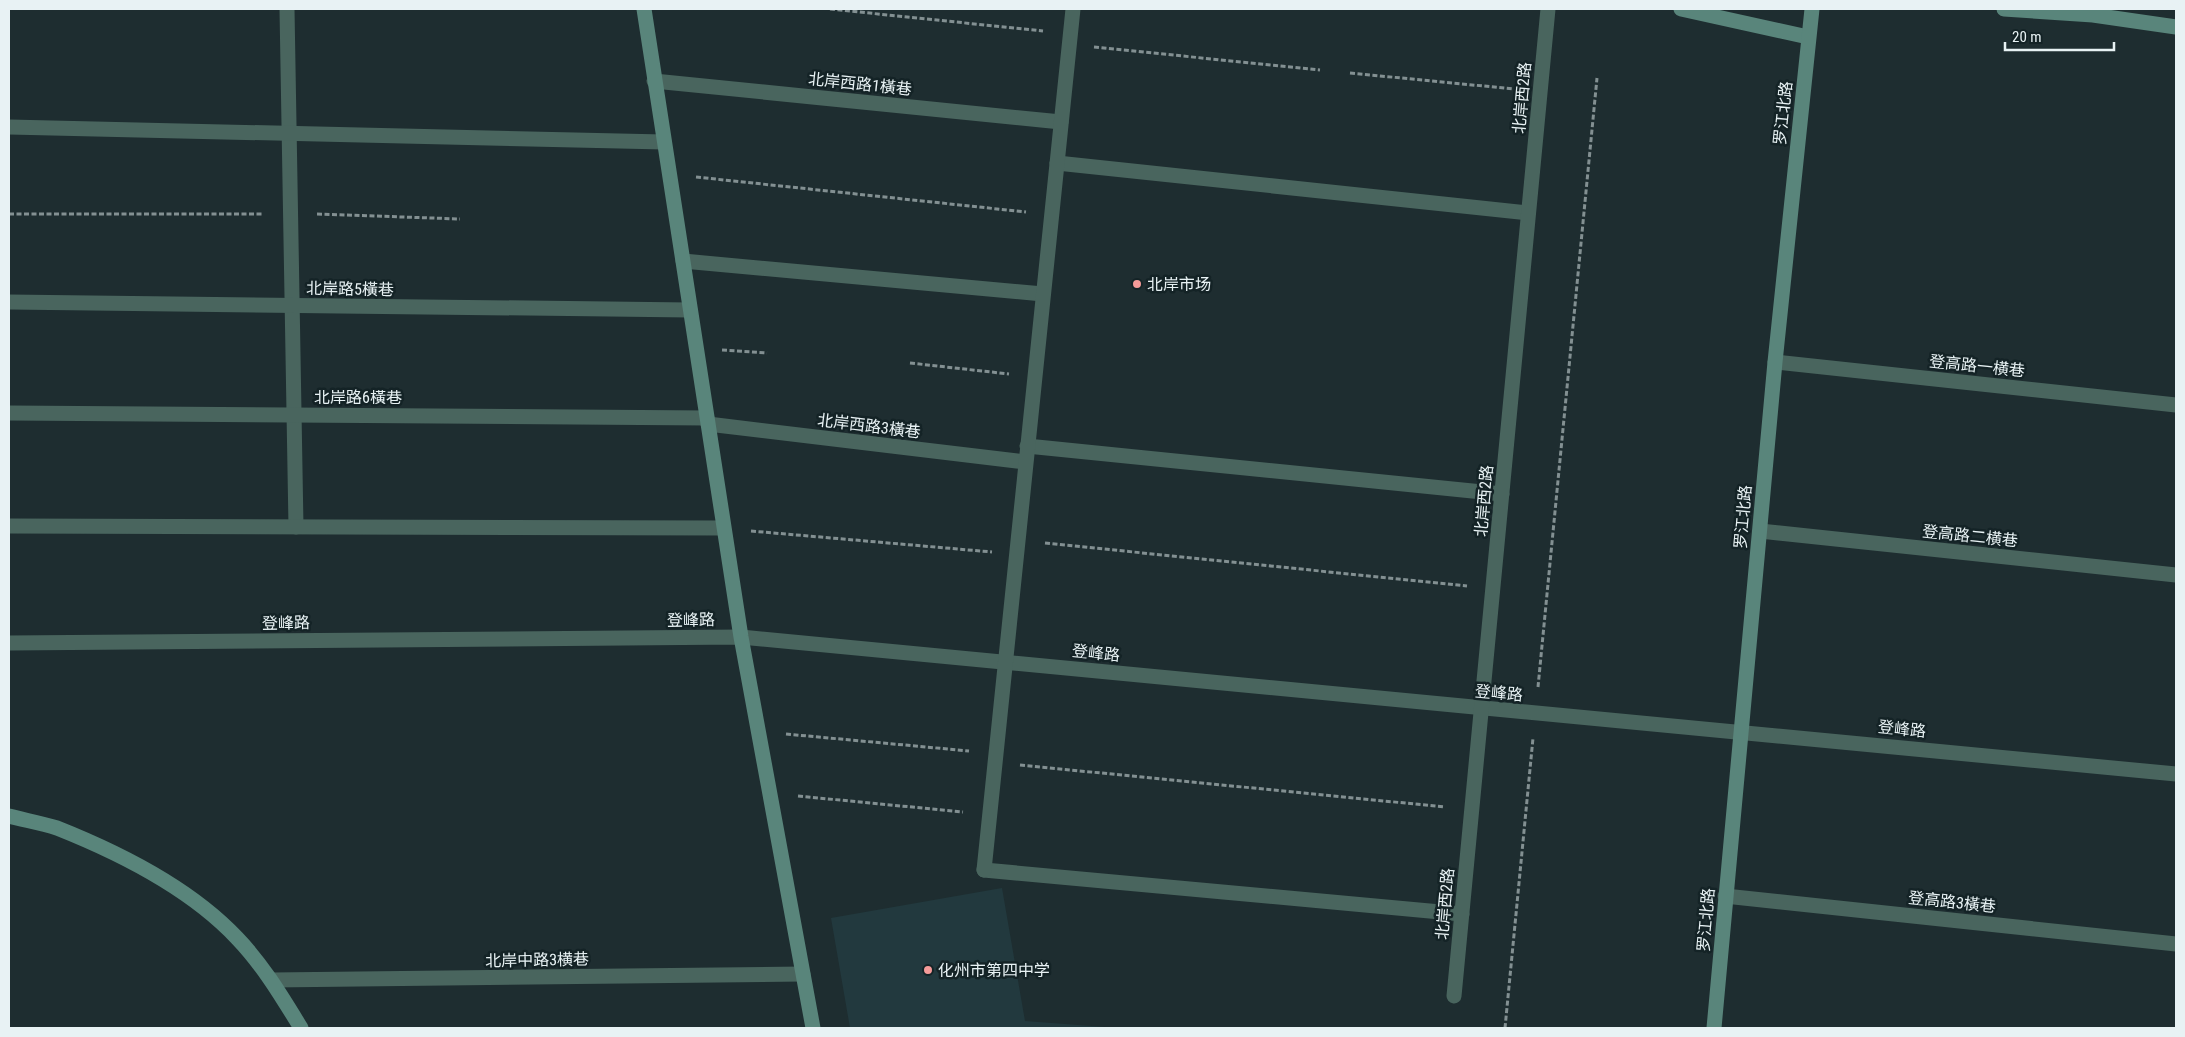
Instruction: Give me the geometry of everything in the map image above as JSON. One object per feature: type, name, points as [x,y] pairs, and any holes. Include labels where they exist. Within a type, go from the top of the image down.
[{"type":"street","points":[[287,9],[296,527]]},
{"type":"street","points":[[644,9],[740,637],[813,1028]]},
{"type":"street","points":[[1073,9],[984,870],[1462,914]]},
{"type":"street","name":"北岸西2路","points":[[1454,996],[1548,9]]},
{"type":"street","points":[[1681,9],[1808,37]]},
{"type":"street","name":"罗江北路","points":[[1714,1028],[1775,362],[1812,9]]},
{"type":"street","points":[[2004,9],[2093,12],[2176,28]]},
{"type":"street","name":"北岸西路1橫巷","points":[[654,81],[1061,122]]},
{"type":"street","points":[[9,127],[664,142]]},
{"type":"street","points":[[1056,163],[1528,213]]},
{"type":"street","points":[[682,261],[1043,294]]},
{"type":"street","name":"北岸路5橫巷","points":[[9,302],[690,310]]},
{"type":"street","name":"登高路一横巷","points":[[1775,362],[2176,405]]},
{"type":"street","name":"北岸路6橫巷","points":[[9,412],[294,414],[707,421]]},
{"type":"street","name":"北岸西路3橫巷","points":[[707,421],[1026,462]]},
{"type":"street","points":[[1027,446],[1502,494]]},
{"type":"street","points":[[9,526],[723,528]]},
{"type":"street","name":"登高路二横巷","points":[[1760,531],[2176,575]]},
{"type":"street","name":"登峰路","points":[[9,644],[740,637],[1481,709],[1742,731],[2176,774]]},
{"type":"street","points":[[9,816],[56,828],[137,864],[193,899],[237,938],[272,980],[301,1028]]},
{"type":"street","name":"登高路3橫巷","points":[[1725,896],[2176,944]]},
{"type":"street","name":"北岸中路3横巷","points":[[272,980],[803,974]]},
{"type":"path","points":[[830,9],[1320,70]]},
{"type":"path","points":[[1350,73],[1540,92]]},
{"type":"path","points":[[1505,1028],[1597,78]]},
{"type":"path","points":[[669,174],[1051,215]]},
{"type":"path","points":[[9,214],[290,214],[460,219]]},
{"type":"path","points":[[697,348],[767,353]]},
{"type":"path","points":[[910,363],[1034,376]]},
{"type":"path","points":[[723,528],[1016,547],[1493,588]]},
{"type":"path","points":[[758,732],[1471,810]]},
{"type":"path","points":[[770,794],[990,814]]},
{"type":"shaded area","name":"化州市第四中学","points":[[1002,888],[1025,1021],[1118,1028],[850,1028],[831,918]]},
{"type":"place","name":"北岸市场","points":[[1137,284]]},
{"type":"place","name":"化州市第四中学","points":[[928,970]]}]
